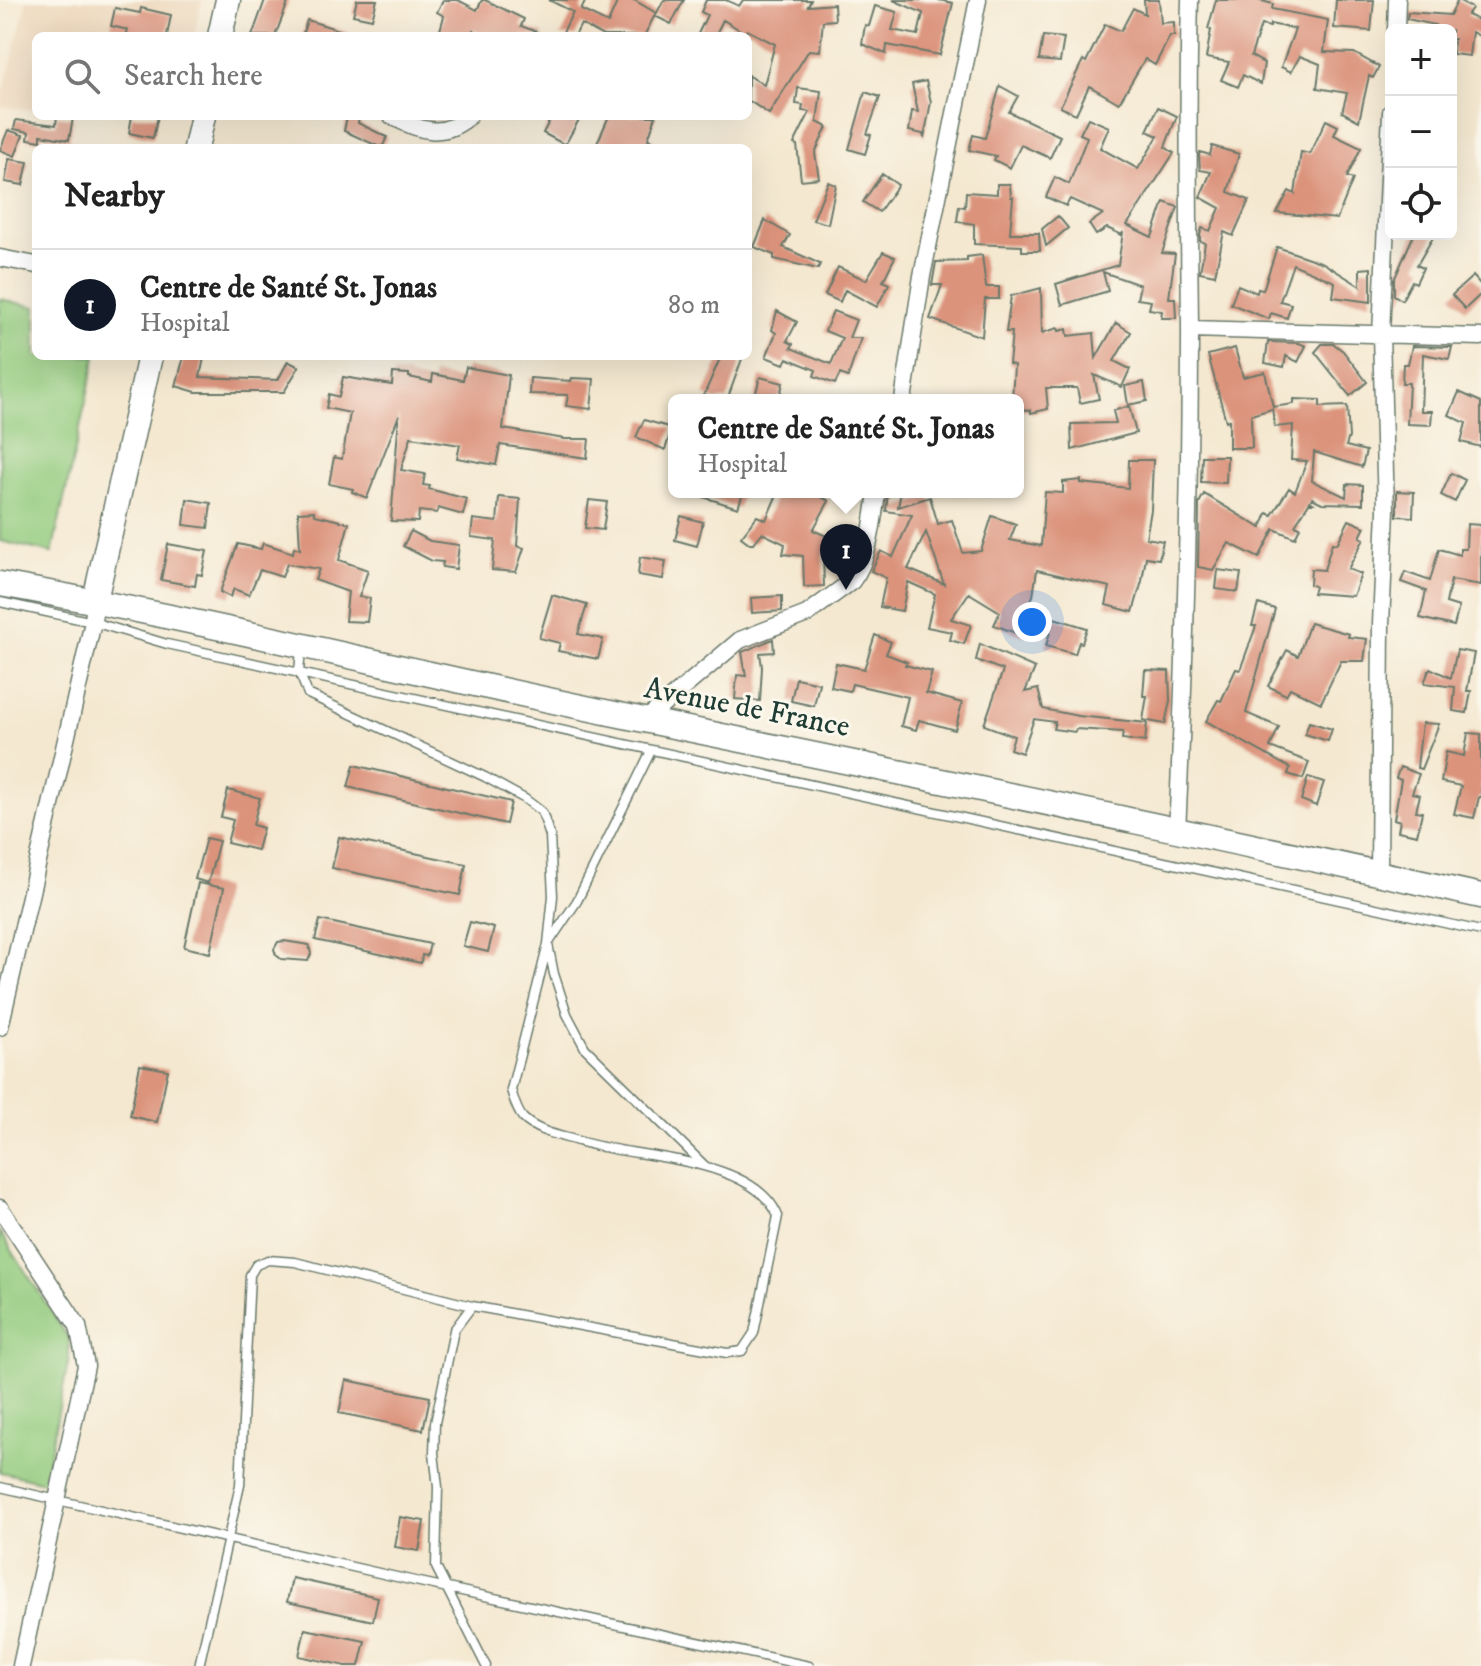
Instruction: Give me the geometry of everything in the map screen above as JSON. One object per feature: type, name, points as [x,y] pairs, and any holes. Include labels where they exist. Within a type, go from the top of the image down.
[{"type":"main road","points":[[221,32],[228,0]]},
{"type":"main road","points":[[197,144],[202,120]]},
{"type":"main road","points":[[94,611],[149,360]]},
{"type":"main road","name":"Avenue de France","points":[[0,584],[94,611],[301,646],[1481,896]]},
{"type":"street","points":[[904,394],[922,276],[978,0]]},
{"type":"street","points":[[1177,832],[1185,672],[1190,329],[1187,115],[1190,0]]},
{"type":"street","points":[[1396,24],[1397,0]]},
{"type":"street","points":[[401,120],[427,131],[448,130],[463,120]]},
{"type":"street","points":[[1379,873],[1381,624],[1386,510],[1381,334],[1388,168]]},
{"type":"street","points":[[0,258],[32,264]]},
{"type":"street","points":[[1190,329],[1481,337]]},
{"type":"street","points":[[645,720],[740,640],[807,614],[852,581],[870,532],[876,498]]},
{"type":"street","points":[[0,1027],[94,611]]},
{"type":"street","points":[[0,1208],[78,1326],[86,1366],[21,1666]]},
{"type":"lane","points":[[0,602],[94,611],[167,644],[1481,931]]},
{"type":"lane","points":[[199,1666],[240,1485],[247,1305],[250,1275],[256,1265],[268,1260],[295,1262],[472,1306],[727,1353],[742,1351],[754,1333],[778,1216],[773,1202],[720,1170],[602,1147],[545,1131],[524,1119],[511,1090],[548,944],[553,896],[550,836],[542,812],[485,777],[308,694],[299,672],[301,646]]},
{"type":"lane","points":[[651,751],[577,901],[548,944],[567,1014],[585,1048],[705,1166]]},
{"type":"lane","points":[[472,1306],[454,1330],[435,1423],[434,1453],[438,1487],[436,1567],[486,1666]]},
{"type":"lane","points":[[0,1487],[809,1666]]},
{"type":"shaded area","points":[[27,0],[202,0],[195,32],[32,32],[32,110],[0,106]]},
{"type":"green space","points":[[0,299],[32,306],[32,360],[95,360],[52,553],[0,541]]},
{"type":"green space","points":[[0,1232],[69,1339],[69,1359],[44,1482],[0,1472]]},
{"type":"building","points":[[265,0],[289,0],[277,32],[253,32]]},
{"type":"building","points":[[357,0],[377,0],[372,19],[353,15]]},
{"type":"building","points":[[443,0],[458,0],[477,10],[485,0],[524,19],[521,26],[538,32],[440,32],[444,16],[437,12]]},
{"type":"building","points":[[549,0],[586,0],[581,10],[608,23],[618,0],[634,0],[656,13],[646,32],[596,32],[581,24],[577,32],[563,32],[573,12]]},
{"type":"building","points":[[664,0],[684,0],[671,24],[655,16]]},
{"type":"building","points":[[706,0],[726,0],[739,6],[743,0],[811,0],[808,6],[834,4],[835,20],[823,21],[820,51],[809,50],[769,114],[752,103],[752,78],[764,85],[775,44],[723,20],[717,32],[699,32],[707,15],[701,12]]},
{"type":"building","points":[[893,0],[953,3],[940,55],[887,45],[886,54],[862,44],[865,25],[869,26],[875,6],[897,12],[892,30],[918,35],[923,13]]},
{"type":"building","points":[[1144,0],[1159,0],[1161,23],[1174,22],[1174,36],[1170,36],[1155,65],[1145,59],[1119,103],[1089,86],[1076,114],[1060,107],[1105,24],[1121,31],[1133,8],[1145,14]]},
{"type":"building","points":[[1216,0],[1258,0],[1273,4],[1272,9],[1328,20],[1324,52],[1354,53],[1379,67],[1373,78],[1369,76],[1359,121],[1342,112],[1347,93],[1317,88],[1320,64],[1300,56],[1291,72],[1281,67],[1295,29],[1261,25],[1251,56],[1264,63],[1261,84],[1243,75],[1238,87],[1221,80],[1229,62],[1206,58],[1211,30],[1208,29]]},
{"type":"building","points":[[1336,0],[1374,0],[1371,31],[1334,28]]},
{"type":"building","points":[[1458,0],[1472,8],[1467,15],[1481,21],[1481,37],[1472,32],[1469,56],[1457,54],[1457,24],[1430,24],[1407,19],[1408,12],[1450,15]]},
{"type":"building","points":[[115,8],[140,13],[141,8],[171,15],[168,32],[127,32],[111,26]]},
{"type":"building","points":[[307,20],[346,32],[303,32]]},
{"type":"building","points":[[1043,36],[1064,38],[1060,62],[1039,60]]},
{"type":"building","points":[[926,81],[931,102],[924,138],[923,134],[909,131],[912,111],[918,112],[912,84]]},
{"type":"building","points":[[1000,86],[1018,96],[1009,112],[1060,136],[1050,158],[1021,145],[1010,168],[994,160],[996,156],[969,150],[973,135],[985,138]]},
{"type":"building","points":[[798,88],[821,91],[817,122],[827,127],[815,153],[819,178],[801,180],[797,145],[794,144],[810,112],[802,111],[803,105],[796,104]]},
{"type":"building","points":[[865,92],[880,97],[867,134],[871,135],[865,154],[849,149]]},
{"type":"building","points":[[1158,107],[1177,116],[1165,147],[1174,153],[1127,225],[1152,237],[1164,202],[1178,207],[1162,253],[1175,254],[1169,298],[1175,298],[1176,318],[1161,318],[1162,311],[1149,309],[1151,301],[1137,299],[1140,285],[1103,272],[1108,291],[1062,305],[1056,284],[1118,265],[1123,232],[1122,235],[1107,228],[1096,235],[1089,224],[1103,214],[1070,199],[1066,206],[1046,197],[1055,177],[1069,184],[1087,137],[1080,134],[1088,118],[1109,127],[1100,148],[1138,169],[1158,136],[1147,131]]},
{"type":"building","points":[[16,120],[56,125],[57,120],[73,120],[69,140],[41,135],[41,141],[28,139],[29,132],[14,129]]},
{"type":"building","points":[[131,120],[157,120],[153,138],[129,133]]},
{"type":"building","points":[[346,120],[358,120],[358,123],[387,137],[384,144],[373,144],[344,131]]},
{"type":"building","points":[[550,120],[579,120],[566,144],[543,133]]},
{"type":"building","points":[[607,120],[655,120],[648,139],[658,144],[597,144]]},
{"type":"building","points":[[1326,120],[1338,126],[1334,135],[1361,148],[1347,177],[1353,179],[1337,219],[1277,213],[1289,191],[1295,194],[1301,152],[1310,154]]},
{"type":"building","points":[[8,130],[23,135],[15,156],[0,150]]},
{"type":"building","points":[[1212,146],[1239,154],[1228,192],[1249,200],[1233,236],[1224,232],[1215,275],[1200,272],[1205,243],[1200,241],[1202,228],[1210,231],[1220,208],[1200,197],[1211,172],[1200,170],[1199,155],[1200,152],[1210,155]]},
{"type":"building","points":[[9,159],[28,162],[23,185],[5,182]]},
{"type":"building","points":[[882,174],[898,185],[879,212],[863,202]]},
{"type":"building","points":[[828,182],[836,185],[828,224],[813,220]]},
{"type":"building","points":[[997,184],[1010,184],[1013,197],[1010,233],[1039,233],[1040,251],[1022,251],[1022,246],[974,244],[974,224],[957,221],[959,206],[965,207],[966,192],[997,194]]},
{"type":"building","points":[[1058,216],[1068,228],[1046,246],[1042,229]]},
{"type":"building","points":[[765,220],[790,235],[783,247],[820,264],[818,269],[774,259],[774,255],[754,247]]},
{"type":"building","points":[[1411,240],[1432,240],[1417,265],[1423,268],[1416,283],[1412,281],[1402,300],[1394,295],[1394,280]]},
{"type":"building","points":[[1277,247],[1323,263],[1360,286],[1360,269],[1371,268],[1371,302],[1333,297],[1335,282],[1293,264],[1280,301],[1291,304],[1287,318],[1271,313],[1269,319],[1231,304],[1238,285],[1257,293],[1258,289],[1263,290]]},
{"type":"building","points":[[883,252],[895,257],[883,281],[889,284],[877,307],[845,290],[840,302],[825,295],[838,267],[866,280]]},
{"type":"building","points":[[982,255],[986,287],[999,287],[999,299],[985,299],[982,337],[930,319],[942,285],[932,285],[936,262],[967,261],[967,257]]},
{"type":"building","points":[[1473,276],[1481,285],[1481,294],[1465,309],[1452,295]]},
{"type":"building","points":[[1041,288],[1042,333],[1058,328],[1059,331],[1067,329],[1068,336],[1094,333],[1096,358],[1116,323],[1131,332],[1114,361],[1130,369],[1122,387],[1094,375],[1099,399],[1080,403],[1077,388],[1046,388],[1048,409],[1031,413],[1031,410],[1024,409],[1024,394],[1012,394],[1014,365],[1009,364],[1012,332],[1006,332],[1011,296]]},
{"type":"building","points":[[777,311],[797,322],[787,341],[793,344],[791,348],[831,364],[842,338],[825,331],[833,311],[856,320],[849,338],[861,338],[848,377],[840,374],[835,384],[814,376],[816,370],[787,358],[784,364],[766,357],[776,333],[772,330]]},
{"type":"building","points":[[1268,342],[1306,346],[1298,362],[1286,356],[1284,367],[1265,363]]},
{"type":"building","points":[[1322,344],[1334,344],[1343,351],[1367,382],[1350,396],[1315,352]]},
{"type":"building","points":[[1412,346],[1452,347],[1449,359],[1423,354],[1421,411],[1432,411],[1431,425],[1407,424],[1409,383],[1402,383],[1403,364],[1408,364]]},
{"type":"building","points":[[1235,348],[1243,377],[1265,372],[1273,407],[1294,404],[1294,399],[1320,400],[1320,407],[1347,406],[1349,437],[1346,446],[1366,451],[1362,467],[1314,452],[1312,481],[1346,497],[1347,484],[1363,485],[1363,504],[1322,503],[1312,498],[1310,501],[1313,503],[1309,503],[1295,525],[1300,527],[1295,538],[1274,529],[1259,558],[1229,543],[1213,570],[1198,567],[1199,503],[1204,494],[1261,528],[1267,513],[1272,515],[1289,488],[1295,492],[1307,461],[1291,460],[1293,425],[1275,427],[1272,409],[1251,415],[1252,448],[1229,448],[1229,420],[1226,421],[1208,355]]},
{"type":"building","points":[[183,360],[204,360],[200,377],[278,380],[288,361],[299,367],[284,392],[196,392],[176,386]]},
{"type":"building","points":[[719,360],[742,360],[729,394],[704,394]]},
{"type":"building","points":[[466,367],[509,375],[503,429],[565,439],[589,439],[587,458],[500,445],[496,465],[457,458],[460,445],[411,437],[401,470],[425,474],[423,485],[430,486],[429,489],[467,499],[463,515],[438,508],[437,513],[419,511],[418,522],[391,521],[399,415],[367,498],[352,492],[353,489],[329,484],[334,457],[342,459],[350,413],[326,408],[329,394],[339,397],[343,377],[392,385],[393,373],[409,374],[409,377],[432,382],[433,374],[463,380]]},
{"type":"building","points":[[760,377],[783,383],[780,394],[756,394]]},
{"type":"building","points":[[530,378],[594,379],[591,409],[566,406],[568,395],[529,394]]},
{"type":"building","points":[[1144,382],[1147,401],[1128,405],[1125,386]]},
{"type":"building","points":[[1459,392],[1481,402],[1481,447],[1461,442],[1466,423],[1449,415]]},
{"type":"building","points":[[1129,406],[1136,433],[1072,450],[1071,424],[1116,423],[1113,411]]},
{"type":"building","points":[[644,420],[668,427],[665,450],[636,437]]},
{"type":"building","points":[[1202,456],[1227,456],[1226,483],[1201,482]]},
{"type":"building","points":[[1129,460],[1153,460],[1151,510],[1146,538],[1163,541],[1159,559],[1146,557],[1133,612],[1106,605],[1110,587],[1037,570],[1033,596],[1023,615],[1029,617],[1024,636],[994,625],[1000,612],[969,593],[951,619],[971,625],[964,644],[950,640],[952,632],[927,627],[935,594],[908,582],[902,611],[880,607],[886,578],[871,571],[881,551],[893,557],[912,515],[886,511],[887,498],[900,498],[898,507],[930,498],[938,524],[952,520],[963,553],[981,551],[992,516],[1016,524],[1010,540],[1041,546],[1045,492],[1063,493],[1063,482],[1081,480],[1081,483],[1128,488]],"holes":[[[926,532],[944,584],[908,569]]]},
{"type":"building","points":[[1451,473],[1465,480],[1455,502],[1441,495]]},
{"type":"building","points":[[1397,491],[1414,492],[1413,517],[1397,516]]},
{"type":"building","points":[[499,497],[520,499],[517,546],[524,548],[516,572],[492,570],[495,540],[471,537],[473,519],[497,522]]},
{"type":"building","points":[[706,498],[741,498],[738,508]]},
{"type":"building","points":[[775,498],[823,498],[829,501],[813,530],[844,544],[837,559],[823,553],[824,586],[804,587],[803,556],[783,554],[785,544],[762,533],[754,543],[741,537],[757,516],[766,520]]},
{"type":"building","points":[[187,499],[211,503],[208,528],[184,525]]},
{"type":"building","points":[[589,500],[607,502],[603,530],[585,528]]},
{"type":"building","points":[[314,511],[315,515],[349,523],[339,560],[368,570],[359,597],[370,598],[367,622],[345,621],[348,592],[315,580],[319,569],[287,564],[282,577],[260,570],[249,595],[234,589],[230,597],[220,592],[238,544],[261,549],[263,543],[293,553],[294,547],[300,549],[298,512]]},
{"type":"building","points":[[681,516],[703,522],[697,546],[675,540]]},
{"type":"building","points":[[1349,520],[1365,527],[1360,537],[1364,539],[1348,569],[1361,574],[1353,596],[1313,593],[1315,587],[1310,584],[1311,569],[1324,570],[1332,543],[1337,544]]},
{"type":"building","points":[[1467,524],[1481,525],[1481,585],[1451,580],[1446,603],[1459,607],[1454,626],[1420,618],[1426,591],[1401,582],[1405,572],[1430,581],[1439,549],[1460,555],[1460,549],[1466,549]]},
{"type":"building","points":[[411,531],[430,541],[459,545],[456,569],[442,567],[443,562],[432,561],[403,546]]},
{"type":"building","points":[[168,544],[207,551],[202,575],[197,574],[195,586],[161,580]]},
{"type":"building","points":[[640,557],[666,561],[663,579],[638,575]]},
{"type":"building","points":[[1218,570],[1241,573],[1238,592],[1216,589]]},
{"type":"building","points":[[552,595],[587,605],[578,634],[603,639],[598,659],[558,651],[560,643],[539,638]]},
{"type":"building","points":[[782,596],[782,611],[752,613],[751,598]]},
{"type":"building","points":[[1258,604],[1275,609],[1246,713],[1279,727],[1270,747],[1309,762],[1303,779],[1288,774],[1290,768],[1206,721],[1218,700],[1221,701],[1236,669],[1240,670],[1256,626],[1252,626]]},
{"type":"building","points":[[1054,618],[1087,628],[1075,654],[1046,646]]},
{"type":"building","points":[[1310,623],[1349,634],[1348,637],[1367,639],[1364,661],[1341,661],[1321,703],[1290,688],[1286,695],[1268,686],[1287,650],[1298,656]]},
{"type":"building","points":[[875,635],[891,642],[886,654],[907,662],[905,665],[932,672],[926,693],[962,703],[955,730],[919,720],[916,730],[901,726],[908,697],[852,684],[850,691],[831,687],[836,663],[864,669]]},
{"type":"building","points":[[773,639],[774,652],[760,653],[760,701],[735,699],[737,675],[746,676],[742,652]]},
{"type":"building","points":[[980,644],[1035,668],[1025,692],[1038,689],[1043,709],[1147,723],[1145,742],[1122,739],[1123,732],[1053,729],[1055,722],[1034,719],[1022,753],[1010,749],[1014,736],[984,725],[1003,670],[976,660]]},
{"type":"building","points":[[1457,650],[1474,653],[1467,691],[1471,691],[1467,713],[1453,711],[1455,687],[1424,683],[1430,668],[1451,678]]},
{"type":"building","points":[[1145,670],[1169,671],[1170,701],[1165,724],[1143,720],[1147,696],[1143,696]]},
{"type":"building","points":[[796,678],[819,683],[814,706],[791,701]]},
{"type":"building","points":[[1309,722],[1332,729],[1328,741],[1305,734]]},
{"type":"building","points":[[1422,723],[1439,724],[1421,769],[1417,768]]},
{"type":"building","points":[[1468,733],[1481,734],[1481,797],[1474,818],[1454,814],[1461,786],[1441,782],[1446,752],[1464,756]]},
{"type":"building","points":[[354,765],[511,802],[506,824],[348,787]]},
{"type":"building","points":[[1400,767],[1419,774],[1412,793],[1420,795],[1416,811],[1422,812],[1417,835],[1398,831],[1400,821],[1394,819],[1401,780],[1396,778]]},
{"type":"building","points":[[1308,777],[1324,782],[1316,806],[1301,800]]},
{"type":"building","points":[[228,790],[260,798],[253,825],[263,828],[257,850],[227,843],[233,820],[221,817]]},
{"type":"building","points":[[339,837],[466,864],[460,895],[332,868]]},
{"type":"building","points":[[206,838],[219,841],[208,883],[195,879]]},
{"type":"building","points":[[198,883],[224,888],[210,953],[184,947]]},
{"type":"building","points":[[320,920],[430,944],[427,956],[422,955],[421,963],[315,940]]},
{"type":"building","points":[[470,922],[494,928],[488,952],[463,946]]},
{"type":"building","points":[[278,942],[309,945],[311,954],[308,961],[281,959],[276,955],[274,949]]},
{"type":"building","points":[[140,1065],[168,1070],[157,1122],[130,1116]]},
{"type":"building","points":[[346,1380],[430,1397],[423,1430],[339,1413]]},
{"type":"building","points":[[400,1517],[424,1521],[419,1551],[395,1547]]},
{"type":"building","points":[[292,1578],[378,1597],[373,1621],[287,1602]]},
{"type":"building","points":[[305,1629],[365,1641],[359,1666],[299,1656]]},
{"type":"place","name":"Centre de Santé St. Jonas","points":[[846,590]]}]
